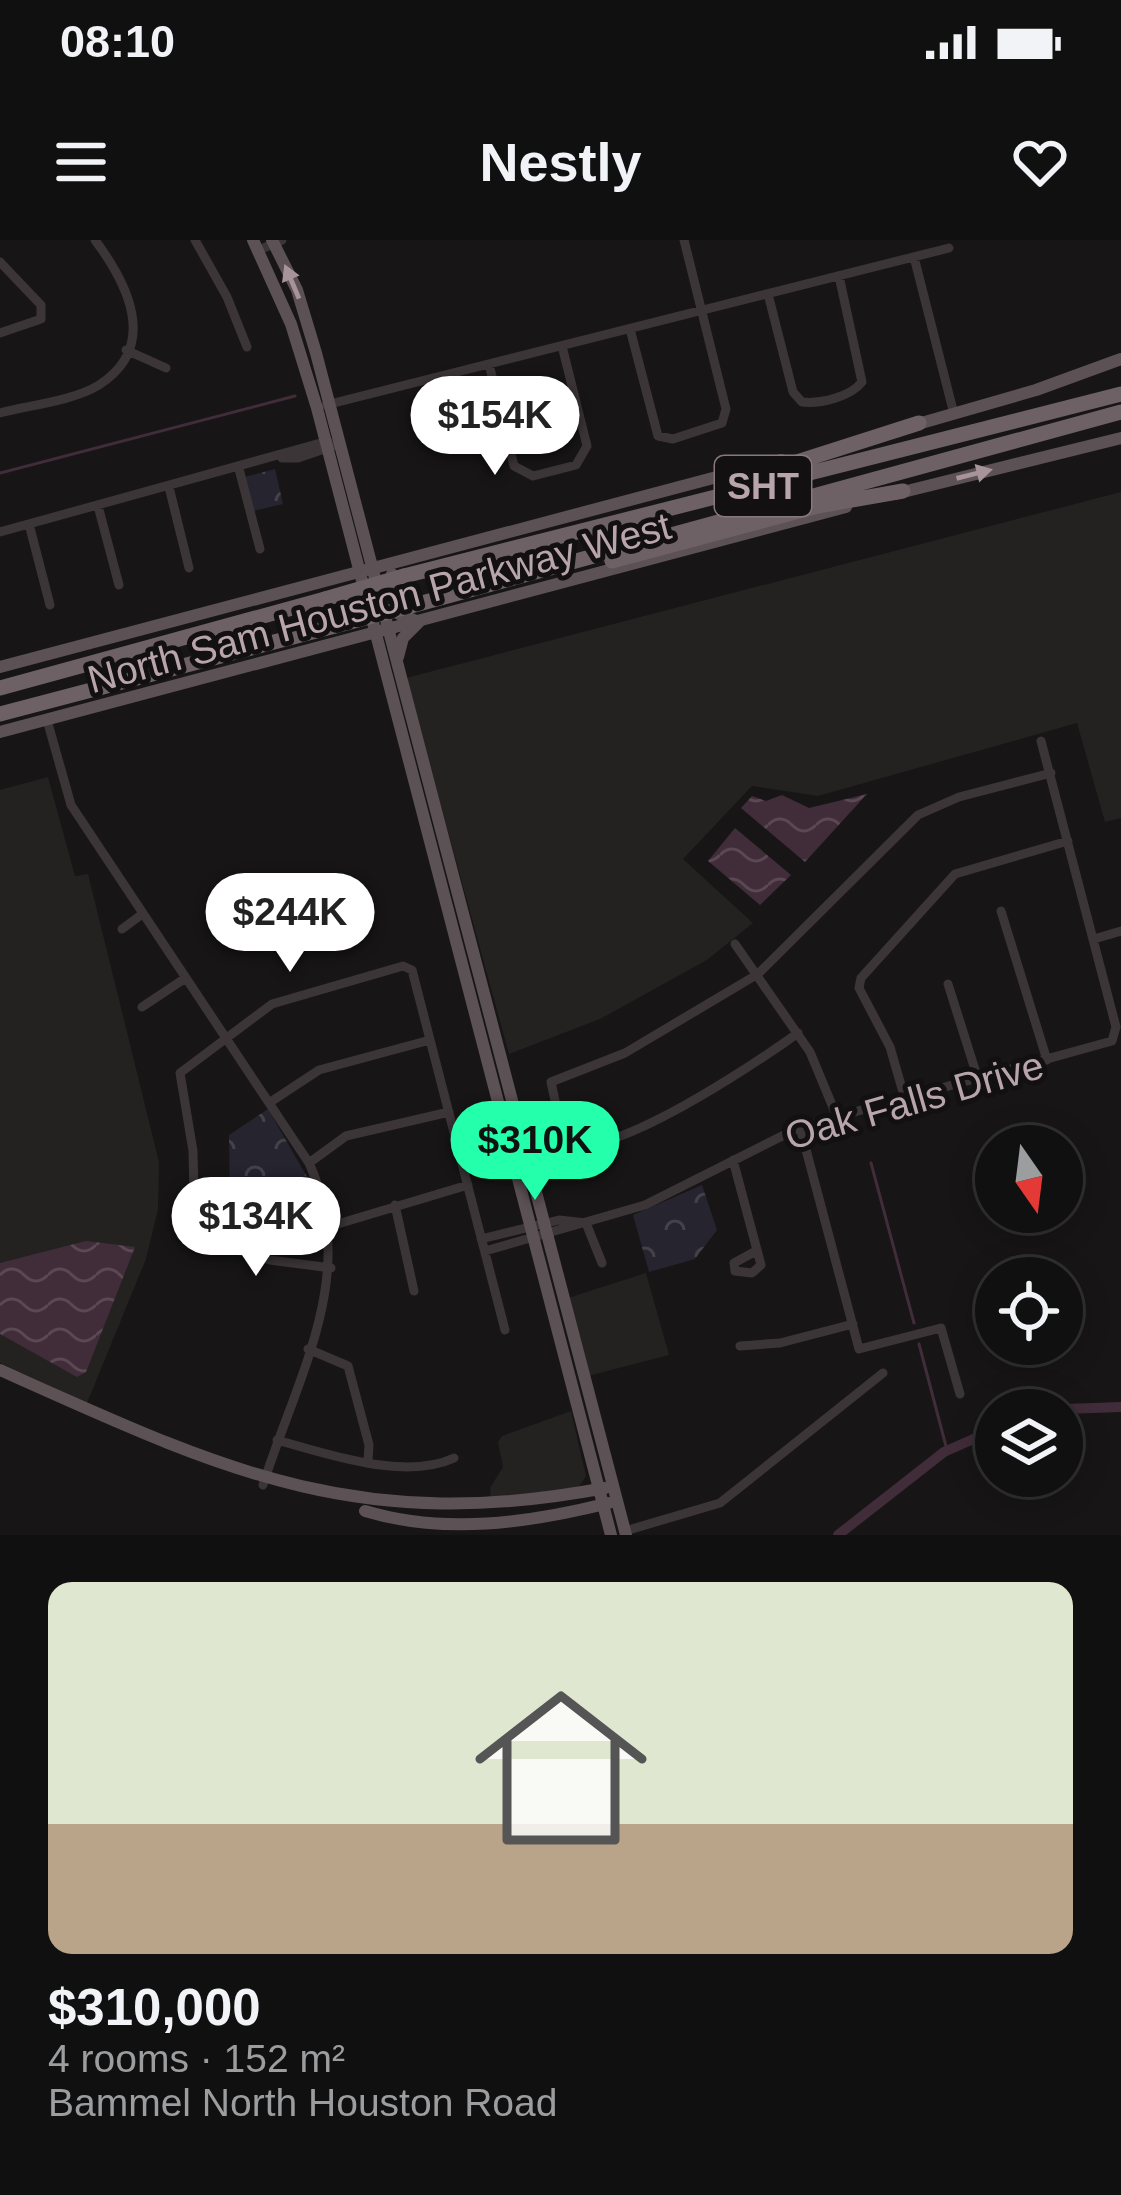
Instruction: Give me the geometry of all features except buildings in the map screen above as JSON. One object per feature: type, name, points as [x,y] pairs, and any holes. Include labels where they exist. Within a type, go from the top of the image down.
[{"type":"highway","name":"SHT","points":[[0,688],[325,599],[398,567],[503,551],[1121,394]]},
{"type":"highway","name":"SHT","points":[[0,714],[335,626],[415,614],[439,599],[1121,412]]},
{"type":"highway","points":[[503,551],[800,465],[919,423]]},
{"type":"highway","points":[[439,599],[548,578],[818,506],[903,491]]},
{"type":"main road","points":[[276,241],[297,290],[330,445],[620,1534]]},
{"type":"main road","points":[[256,245],[323,406]]},
{"type":"main road","name":"North Sam Houston Parkway West","points":[[0,667],[329,579],[398,567],[954,414],[1121,358]]},
{"type":"main road","name":"North Sam Houston Parkway West","points":[[0,732],[381,632],[415,614],[1121,438]]},
{"type":"main road","points":[[357,540],[398,567],[392,584],[400,614],[415,614],[389,664]]},
{"type":"main road","points":[[357,540],[329,579],[344,588],[354,625],[350,640],[389,664]]},
{"type":"main road","points":[[0,1370],[263,1485],[349,1505],[414,1527],[498,1518],[607,1496]]},
{"type":"street","points":[[0,413],[92,388],[111,374],[126,350],[135,312],[132,298],[95,240]]},
{"type":"street","points":[[196,240],[247,347]]},
{"type":"street","points":[[630,329],[658,436],[673,440],[722,423],[726,409],[684,240]]},
{"type":"street","points":[[256,245],[276,241]]},
{"type":"street","points":[[323,406],[949,248]]},
{"type":"street","points":[[914,257],[954,414]]},
{"type":"street","points":[[0,262],[41,305],[40,320],[0,333]]},
{"type":"street","points":[[767,294],[796,397],[812,403],[855,390],[862,376],[839,276]]},
{"type":"street","points":[[489,364],[511,455],[521,473],[533,476],[584,459],[587,446],[562,346]]},
{"type":"street","points":[[126,350],[166,368]]},
{"type":"street","points":[[0,532],[330,445]]},
{"type":"street","points":[[238,469],[260,549]]},
{"type":"street","points":[[169,487],[189,568]]},
{"type":"street","points":[[98,506],[119,585]]},
{"type":"street","points":[[29,524],[50,604]]},
{"type":"street","points":[[47,720],[71,805],[309,1163],[331,1226],[332,1268],[263,1485]]},
{"type":"street","points":[[1041,741],[1094,939],[1121,932]]},
{"type":"street","points":[[798,1033],[739,1073],[614,1138],[572,1147],[564,1142],[551,1082],[625,1053],[758,974],[910,820],[959,797],[1051,773]]},
{"type":"street","points":[[905,1099],[890,1047],[859,988],[882,954],[961,871],[1068,841]]},
{"type":"street","points":[[1001,911],[1047,1060]]},
{"type":"street","points":[[122,928],[141,915]]},
{"type":"street","name":"Oak Falls Drive","points":[[482,1239],[586,1223],[667,1196],[800,1127],[1112,1041],[1116,1027],[1094,939]]},
{"type":"street","points":[[735,944],[798,1033],[837,1117]]},
{"type":"street","points":[[332,1268],[270,1260],[196,1237],[193,1151],[180,1073],[272,1004],[404,966],[412,970],[505,1330]]},
{"type":"street","points":[[142,1007],[184,979]]},
{"type":"street","points":[[948,984],[978,1079]]},
{"type":"street","points":[[269,1103],[319,1070],[430,1040]]},
{"type":"street","points":[[309,1163],[346,1136],[448,1112]]},
{"type":"street","points":[[511,1124],[556,1113]]},
{"type":"street","points":[[800,1127],[860,1349],[941,1328],[960,1394]]},
{"type":"street","points":[[733,1160],[756,1251]]},
{"type":"street","points":[[331,1226],[468,1185]]},
{"type":"street","points":[[395,1205],[414,1291]]},
{"type":"street","points":[[586,1223],[602,1263]]},
{"type":"street","name":"Oak Falls Drive","points":[[484,1251],[538,1231]]},
{"type":"street","points":[[740,1346],[780,1342],[853,1324]]},
{"type":"street","points":[[308,1349],[348,1366],[370,1444],[368,1461]]},
{"type":"street","points":[[620,1534],[720,1503],[883,1373]]},
{"type":"street","points":[[277,1440],[368,1461],[430,1466],[454,1458]]},
{"type":"shaded area","points":[[1121,492],[1121,818],[1105,822],[1077,723],[818,796],[752,786],[683,859],[753,923],[707,960],[600,1019],[509,1054],[406,678]]},
{"type":"shaded area","points":[[48,777],[75,876],[88,874],[159,1162],[158,1209],[146,1259],[87,1403],[0,1363],[0,790]]},
{"type":"shaded area","points":[[646,1273],[669,1355],[588,1376],[568,1298]]},
{"type":"shaded area","points":[[571,1411],[586,1476],[579,1487],[491,1501],[490,1488],[503,1467],[498,1442],[502,1436]]},
{"type":"green space","points":[[275,469],[283,504],[253,511],[244,477]]},
{"type":"green space","points":[[268,1109],[318,1196],[289,1206],[293,1224],[230,1208],[229,1135]]},
{"type":"green space","points":[[702,1185],[717,1230],[695,1259],[649,1272],[633,1215]]},
{"type":"water","points":[[867,794],[805,862],[741,808],[752,796],[766,801],[782,795],[809,808]]},
{"type":"water","points":[[735,828],[791,875],[760,905],[708,861]]},
{"type":"water","points":[[86,1241],[135,1247],[86,1372],[77,1377],[0,1334],[0,1263]]},
{"type":"waterway","points":[[0,473],[295,396]]},
{"type":"waterway","points":[[871,1163],[914,1323]]},
{"type":"waterway","points":[[919,1344],[947,1450]]},
{"type":"waterway","points":[[1083,1408],[1121,1407]]},
{"type":"waterway","points":[[838,1535],[944,1452],[975,1438]]}]
